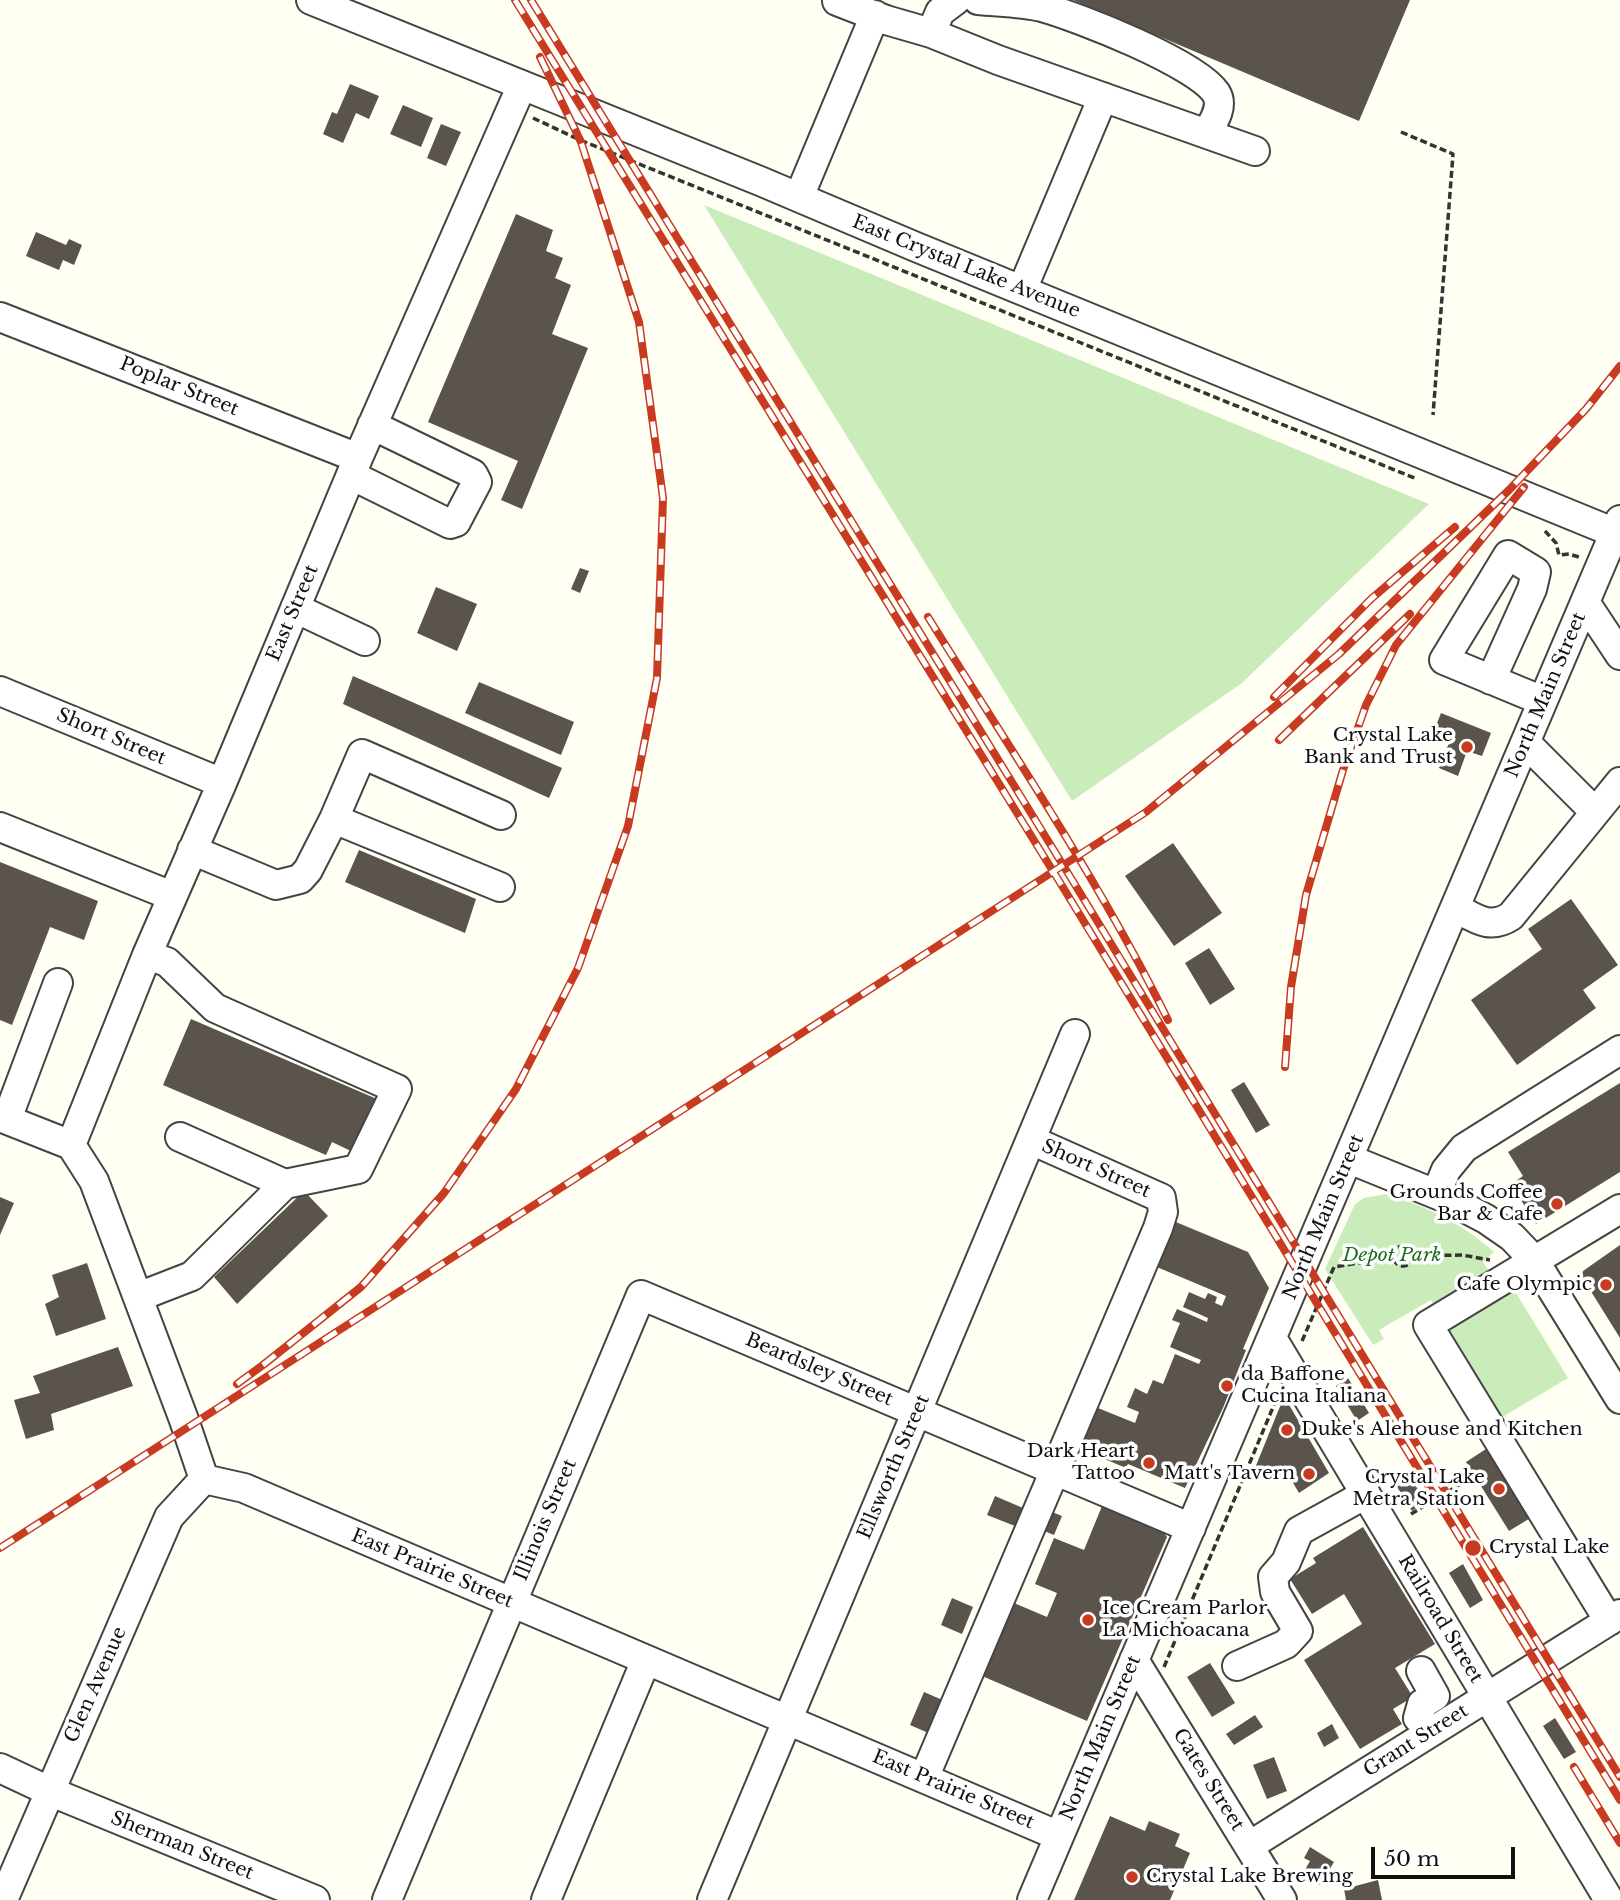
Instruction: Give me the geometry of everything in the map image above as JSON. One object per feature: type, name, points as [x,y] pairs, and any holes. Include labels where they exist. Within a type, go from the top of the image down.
[{"type":"street","name":"East Crystal Lake Avenue","points":[[312,0],[517,97],[799,197],[1022,290],[1618,529]]},
{"type":"street","points":[[931,33],[940,12],[956,0]]},
{"type":"street","points":[[978,0],[1041,7],[1148,48],[1198,75],[1217,94],[1217,115],[1207,132]]},
{"type":"street","points":[[837,1],[1255,150]]},
{"type":"street","points":[[799,197],[875,15]]},
{"type":"street","name":"East Street","points":[[71,1145],[146,955],[222,783],[372,425],[517,97]]},
{"type":"street","points":[[1022,290],[1103,97]]},
{"type":"street","name":"Poplar Street","points":[[0,317],[354,467],[450,524],[456,522],[477,482],[473,474],[372,425]]},
{"type":"street","name":"North Main Street","points":[[1032,1900],[1618,529]]},
{"type":"street","points":[[1585,602],[1620,655]]},
{"type":"street","points":[[295,608],[365,641]]},
{"type":"street","points":[[1491,680],[1543,701]]},
{"type":"street","name":"Short Street","points":[[0,691],[222,783]]},
{"type":"street","points":[[1526,743],[1595,812]]},
{"type":"street","points":[[192,850],[276,885],[300,879],[308,870],[334,819],[362,754],[501,815]]},
{"type":"street","points":[[1456,908],[1488,923],[1499,924],[1511,916],[1620,782]]},
{"type":"street","points":[[334,819],[500,887]]},
{"type":"street","points":[[0,827],[172,896]]},
{"type":"street","points":[[138,1297],[192,1276],[285,1184],[358,1169],[397,1089],[215,1008],[167,962],[146,955]]},
{"type":"street","points":[[58,983],[4,1118],[71,1145],[94,1181],[204,1479]]},
{"type":"street","name":"Ellsworth Street","points":[[712,1900],[1075,1034]]},
{"type":"street","points":[[1436,1194],[1446,1170],[1464,1148],[1620,1050]]},
{"type":"street","points":[[180,1137],[285,1184]]},
{"type":"street","name":"Short Street","points":[[1031,1140],[1161,1198],[1163,1212],[1054,1468]]},
{"type":"street","points":[[1349,1159],[1436,1194],[1486,1219],[1512,1237],[1534,1260],[1620,1399]]},
{"type":"street","points":[[1614,1618],[1428,1325],[1620,1209]]},
{"type":"street","name":"Beardsley Street","points":[[641,1295],[1191,1528]]},
{"type":"street","name":"Illinois Street","points":[[387,1900],[641,1295]]},
{"type":"street","name":"Railroad Street","points":[[1272,1338],[1609,1900]]},
{"type":"street","points":[[924,1778],[1054,1468]]},
{"type":"street","name":"East Prairie Street","points":[[204,1479],[244,1488],[1059,1836]]},
{"type":"street","name":"Glen Avenue","points":[[3,1900],[169,1517],[204,1479]]},
{"type":"street","points":[[1237,1666],[1286,1644],[1298,1631],[1275,1592],[1273,1577],[1286,1562],[1299,1531],[1366,1494]]},
{"type":"street","name":"Grant Street","points":[[1249,1846],[1614,1618]]},
{"type":"street","points":[[546,1900],[646,1660]]},
{"type":"street","name":"Gates Street","points":[[1135,1660],[1282,1900]]},
{"type":"street","points":[[1421,1671],[1434,1696],[1422,1704],[1418,1718],[1430,1732]]},
{"type":"street","name":"Sherman Street","points":[[0,1768],[49,1791],[315,1900]]},
{"type":"path","points":[[517,97],[580,140],[1428,484]]},
{"type":"path","points":[[1401,132],[1453,154],[1433,415]]},
{"type":"path","points":[[1537,526],[1556,543],[1559,555],[1569,554]]},
{"type":"path","points":[[1402,1246],[1411,1250],[1413,1256],[1404,1266],[1398,1264],[1393,1257],[1395,1251],[1402,1246]]},
{"type":"path","points":[[1413,1256],[1462,1255],[1492,1261]]},
{"type":"path","points":[[1161,1676],[1334,1267],[1393,1257]]},
{"type":"path","points":[[1411,1514],[1464,1482]]},
{"type":"green space","points":[[704,205],[1429,504],[1242,683],[1072,801]]},
{"type":"green space","name":"Depot Park","points":[[1386,1194],[1443,1217],[1494,1252],[1483,1262],[1500,1288],[1510,1283],[1568,1378],[1499,1419],[1431,1300],[1379,1330],[1384,1339],[1373,1345],[1325,1269],[1355,1204],[1364,1198]]},
{"type":"building","points":[[1073,0],[1410,0],[1359,121]]},
{"type":"building","points":[[350,84],[379,96],[369,119],[356,113],[343,143],[323,134],[332,112],[337,114]]},
{"type":"building","points":[[403,105],[433,118],[421,147],[390,134]]},
{"type":"building","points":[[441,124],[461,132],[446,166],[427,158]]},
{"type":"building","points":[[516,214],[553,230],[546,251],[563,258],[555,278],[571,285],[552,334],[588,348],[522,509],[501,500],[518,461],[428,422]]},
{"type":"building","points":[[36,232],[66,245],[69,239],[82,245],[74,265],[63,260],[59,270],[26,256]]},
{"type":"building","points":[[580,568],[589,571],[580,593],[571,589]]},
{"type":"building","points":[[436,587],[477,604],[457,651],[417,633]]},
{"type":"building","points":[[353,676],[562,768],[549,798],[343,704]]},
{"type":"building","points":[[479,682],[574,722],[561,755],[465,713]]},
{"type":"building","name":"Crystal Lake Bank and Trust","points":[[1441,713],[1491,733],[1482,756],[1467,751],[1458,776],[1439,768],[1449,743],[1432,736]]},
{"type":"building","points":[[1173,843],[1222,913],[1174,946],[1125,876]]},
{"type":"building","points":[[359,850],[476,899],[465,933],[345,882]]},
{"type":"building","points":[[0,862],[98,901],[84,940],[50,927],[12,1025],[0,1020]]},
{"type":"building","points":[[1571,899],[1618,965],[1583,990],[1596,1008],[1517,1065],[1471,1000],[1542,949],[1528,929]]},
{"type":"building","points":[[1209,948],[1235,989],[1210,1005],[1185,963]]},
{"type":"building","points":[[191,1019],[377,1099],[355,1153],[332,1142],[326,1155],[163,1085]]},
{"type":"building","points":[[1244,1082],[1270,1125],[1256,1133],[1231,1090]]},
{"type":"building","points":[[1620,1083],[1620,1172],[1536,1224],[1511,1184],[1523,1176],[1508,1152]]},
{"type":"building","points":[[304,1191],[328,1216],[237,1304],[214,1277]]},
{"type":"building","points":[[0,1197],[14,1203],[0,1235]]},
{"type":"building","points":[[1171,1220],[1248,1252],[1269,1288],[1243,1349],[1246,1350],[1223,1408],[1185,1488],[1128,1464],[1126,1468],[1076,1447],[1093,1406],[1135,1423],[1139,1412],[1127,1407],[1135,1388],[1147,1394],[1153,1380],[1163,1384],[1175,1354],[1199,1364],[1201,1360],[1170,1347],[1180,1323],[1172,1320],[1177,1309],[1207,1322],[1208,1318],[1183,1307],[1189,1292],[1205,1299],[1208,1293],[1217,1297],[1215,1303],[1222,1306],[1226,1296],[1152,1265]]},
{"type":"building","points":[[1620,1245],[1620,1338],[1582,1277],[1583,1271]]},
{"type":"building","points":[[87,1263],[106,1319],[56,1336],[45,1304],[59,1297],[52,1275]]},
{"type":"building","points":[[118,1347],[133,1386],[51,1414],[54,1430],[26,1439],[14,1400],[40,1393],[33,1376]]},
{"type":"building","points":[[1348,1378],[1369,1413],[1357,1421],[1336,1386]]},
{"type":"building","name":"Duke's Alehouse and Kitchen","points":[[1288,1403],[1329,1473],[1299,1493],[1289,1476],[1283,1479],[1255,1468],[1281,1404]]},
{"type":"building","name":"Crystal Lake Metra Station","points":[[1489,1447],[1532,1517],[1509,1531],[1466,1462]]},
{"type":"building","points":[[1408,1474],[1426,1502],[1412,1511],[1394,1482]]},
{"type":"building","points":[[995,1496],[1023,1508],[1015,1526],[987,1515]]},
{"type":"building","points":[[1102,1506],[1162,1530],[1167,1537],[1087,1721],[982,1676],[1014,1603],[1047,1617],[1057,1593],[1035,1584],[1054,1538],[1084,1550]]},
{"type":"building","points":[[1040,1507],[1062,1516],[1054,1535],[1032,1526]]},
{"type":"building","points":[[1363,1527],[1435,1644],[1395,1668],[1413,1697],[1393,1709],[1402,1724],[1360,1749],[1304,1660],[1362,1624],[1344,1594],[1312,1614],[1290,1579],[1316,1563],[1313,1558]]},
{"type":"building","points":[[1463,1564],[1483,1600],[1470,1608],[1449,1573]]},
{"type":"building","points":[[952,1598],[973,1607],[962,1634],[941,1625]]},
{"type":"building","points":[[1210,1663],[1235,1703],[1212,1717],[1187,1677]]},
{"type":"building","points":[[924,1692],[947,1702],[933,1735],[910,1725]]},
{"type":"building","points":[[1255,1715],[1263,1727],[1234,1745],[1226,1734]]},
{"type":"building","points":[[1555,1718],[1576,1752],[1564,1759],[1543,1726]]},
{"type":"building","points":[[1332,1724],[1339,1738],[1324,1747],[1317,1733]]},
{"type":"building","points":[[1274,1757],[1287,1791],[1267,1799],[1253,1765]]},
{"type":"building","name":"Crystal Lake Brewing","points":[[1110,1816],[1145,1831],[1149,1821],[1180,1834],[1175,1846],[1190,1853],[1170,1900],[1074,1900]]},
{"type":"building","points":[[1310,1847],[1334,1862],[1320,1885],[1302,1875],[1310,1861],[1304,1858]]},
{"type":"building","points":[[1378,1880],[1382,1900],[1346,1900],[1344,1889]]},
{"type":"railway","points":[[515,0],[1064,889],[1620,1800]]},
{"type":"railway","points":[[531,0],[1620,1777]]},
{"type":"railway","points":[[237,1384],[361,1287],[444,1193],[516,1089],[578,968],[628,826],[657,678],[663,498],[639,322],[581,142],[540,57]]},
{"type":"railway","points":[[0,1548],[1146,812],[1339,654],[1509,490],[1586,409],[1620,366]]},
{"type":"railway","points":[[1285,1067],[1291,987],[1306,895],[1343,770],[1366,705],[1396,645],[1524,487]]},
{"type":"railway","points":[[1274,697],[1371,599],[1455,527]]},
{"type":"railway","points":[[1279,740],[1410,614]]},
{"type":"railway","points":[[928,617],[1083,866],[1168,1020]]},
{"type":"railway","points":[[1574,1767],[1620,1843]]},
{"type":"place","name":"Crystal Lake Bank and Trust","points":[[1467,747]]},
{"type":"place","name":"Grounds Coffee Bar & Cafe","points":[[1557,1204]]},
{"type":"place","name":"Cafe Olympic","points":[[1606,1285]]},
{"type":"place","name":"da Baffone Cucina Italiana","points":[[1227,1386]]},
{"type":"place","name":"Duke's Alehouse and Kitchen","points":[[1287,1430]]},
{"type":"place","name":"Dark Heart Tattoo","points":[[1149,1463]]},
{"type":"place","name":"Matt's Tavern","points":[[1309,1474]]},
{"type":"place","name":"Crystal Lake Metra Station","points":[[1499,1489]]},
{"type":"place","name":"Crystal Lake","points":[[1473,1548]]},
{"type":"place","name":"Ice Cream Parlor La Michoacana","points":[[1088,1620]]},
{"type":"place","name":"Crystal Lake Brewing","points":[[1132,1877]]}]
